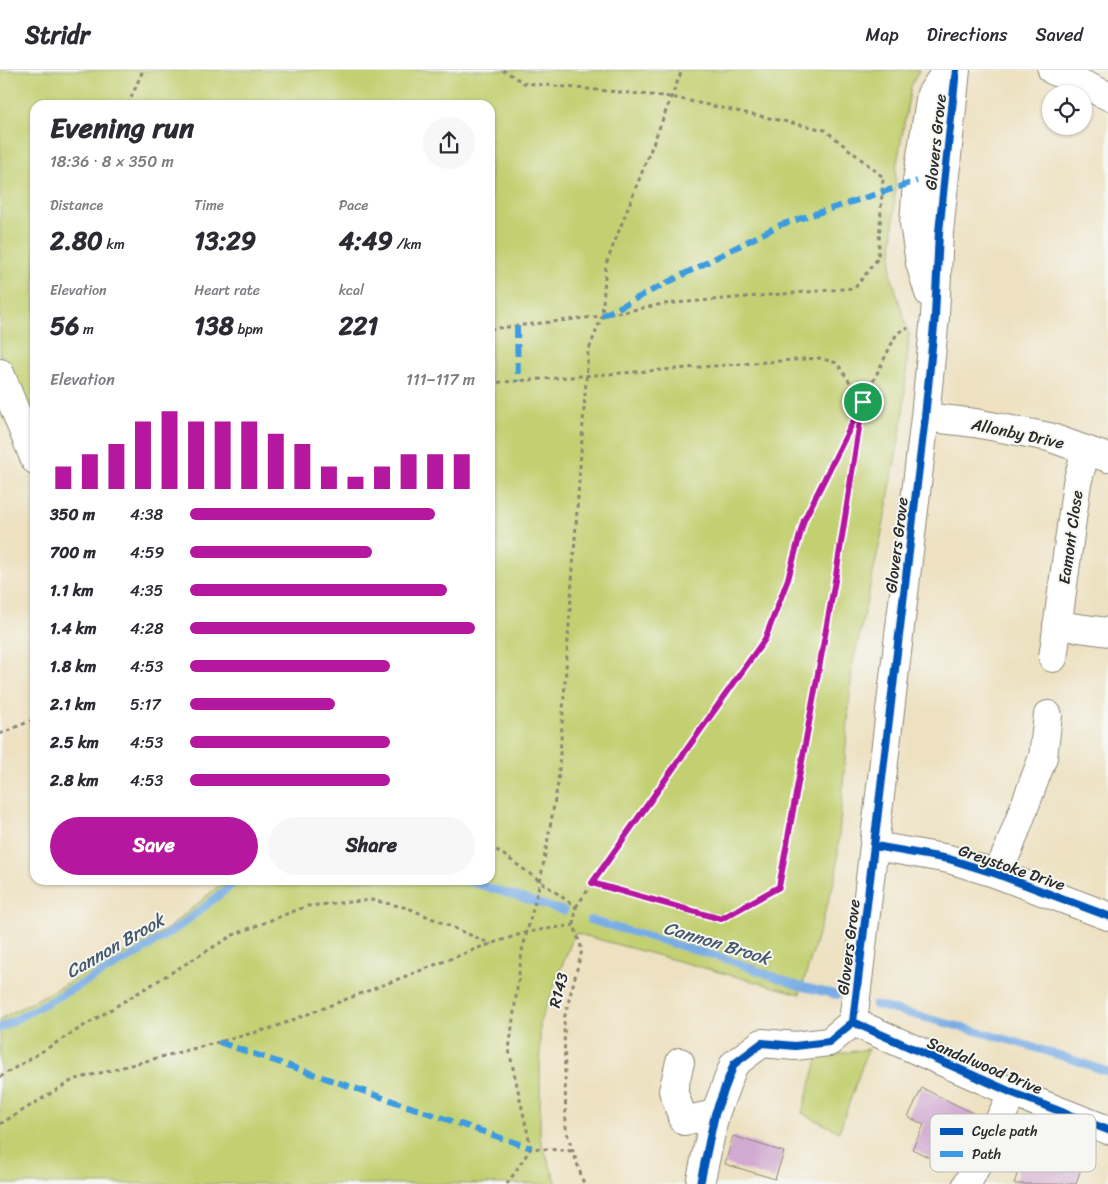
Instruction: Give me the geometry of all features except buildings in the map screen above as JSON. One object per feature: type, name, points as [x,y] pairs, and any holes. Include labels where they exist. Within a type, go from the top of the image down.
[{"type":"street","name":"Glovers Grove","points":[[936,316],[920,263],[914,223],[918,168],[931,94],[947,70]]},
{"type":"street","name":"Glovers Grove","points":[[853,1022],[936,316],[939,232],[956,70]]},
{"type":"street","points":[[1052,70],[1108,96]]},
{"type":"street","points":[[0,373],[30,448]]},
{"type":"street","name":"Allonby Drive","points":[[925,417],[975,423],[1050,437],[1097,454]]},
{"type":"street","name":"Eamont Close","points":[[1053,658],[1077,483],[1097,454]]},
{"type":"street","points":[[1057,625],[1108,632]]},
{"type":"street","points":[[997,874],[1009,848],[1043,757],[1048,715]]},
{"type":"street","name":"Greystoke Drive","points":[[875,846],[950,859],[997,874],[1108,916]]},
{"type":"street","points":[[700,1184],[715,1114],[734,1064],[762,1043],[795,1046],[828,1042],[853,1022]]},
{"type":"street","name":"Sandalwood Drive","points":[[853,1022],[1013,1094],[1066,1114]]},
{"type":"street","points":[[680,1062],[673,1091],[684,1122],[715,1114]]},
{"type":"street","name":"Sandalwood Drive","points":[[1003,1114],[1013,1094]]},
{"type":"street","name":"Sandalwood Drive","points":[[1096,1125],[1108,1130]]},
{"type":"street","name":"Sandalwood Drive","points":[[968,1184],[974,1172]]},
{"type":"path","points":[[130,100],[143,70]]},
{"type":"path","points":[[495,328],[602,316],[663,304],[855,288],[878,258],[883,177],[826,130],[671,97],[524,83],[503,70]]},
{"type":"path","points":[[507,1184],[531,1148],[508,1050],[522,951],[540,884],[558,783],[588,352],[602,316],[606,264],[682,70]]},
{"type":"path","points":[[495,849],[540,884],[576,907],[765,639],[788,579],[804,520],[897,333],[936,316]]},
{"type":"path","points":[[495,383],[819,358],[837,363],[863,402],[836,575],[779,887],[721,919],[592,883]]},
{"type":"path","points":[[0,734],[30,721]]},
{"type":"path","points":[[0,1077],[233,935],[307,906],[372,900],[408,908],[491,944]]},
{"type":"path","points":[[0,1124],[73,1080],[272,1028],[491,944],[527,932],[574,925]]},
{"type":"path","points":[[531,1148],[573,1151]]},
{"type":"green space","points":[[0,70],[919,70],[911,86],[896,169],[891,275],[909,334],[903,417],[882,533],[852,668],[836,876],[800,994],[575,933],[540,1022],[540,1139],[557,1184],[0,1184],[0,1019],[166,930],[220,885],[495,885],[495,100],[30,100],[30,450],[0,379]]},
{"type":"green space","points":[[868,1049],[839,1132],[802,1113],[818,1057]]},
{"type":"waterway","name":"Cannon Brook","points":[[0,1028],[137,954],[183,924],[232,885]]},
{"type":"waterway","name":"Cannon Brook","points":[[480,885],[564,911]]},
{"type":"waterway","name":"Cannon Brook","points":[[590,920],[729,960],[799,986],[837,995]]},
{"type":"waterway","name":"Cannon Brook","points":[[875,1005],[1022,1044],[1108,1072]]},
{"type":"marked path","points":[[602,316],[780,225],[917,181]]},
{"type":"marked path","points":[[517,326],[518,381]]},
{"type":"marked path","points":[[219,1042],[531,1148]]},
{"type":"cycle path","points":[[853,1022],[925,417],[935,316],[939,232],[956,70]]},
{"type":"cycle path","points":[[875,846],[949,859],[997,874],[1108,916]]},
{"type":"cycle path","points":[[853,1022],[1013,1093],[1067,1114]]},
{"type":"cycle path","points":[[700,1184],[715,1114],[734,1064],[762,1043],[795,1046],[829,1042],[853,1022]]},
{"type":"cycle path","points":[[1096,1125],[1108,1130]]},
{"type":"route","points":[[863,402],[836,575],[779,887],[721,919],[592,883],[765,639],[788,579],[804,520],[863,402]]}]
